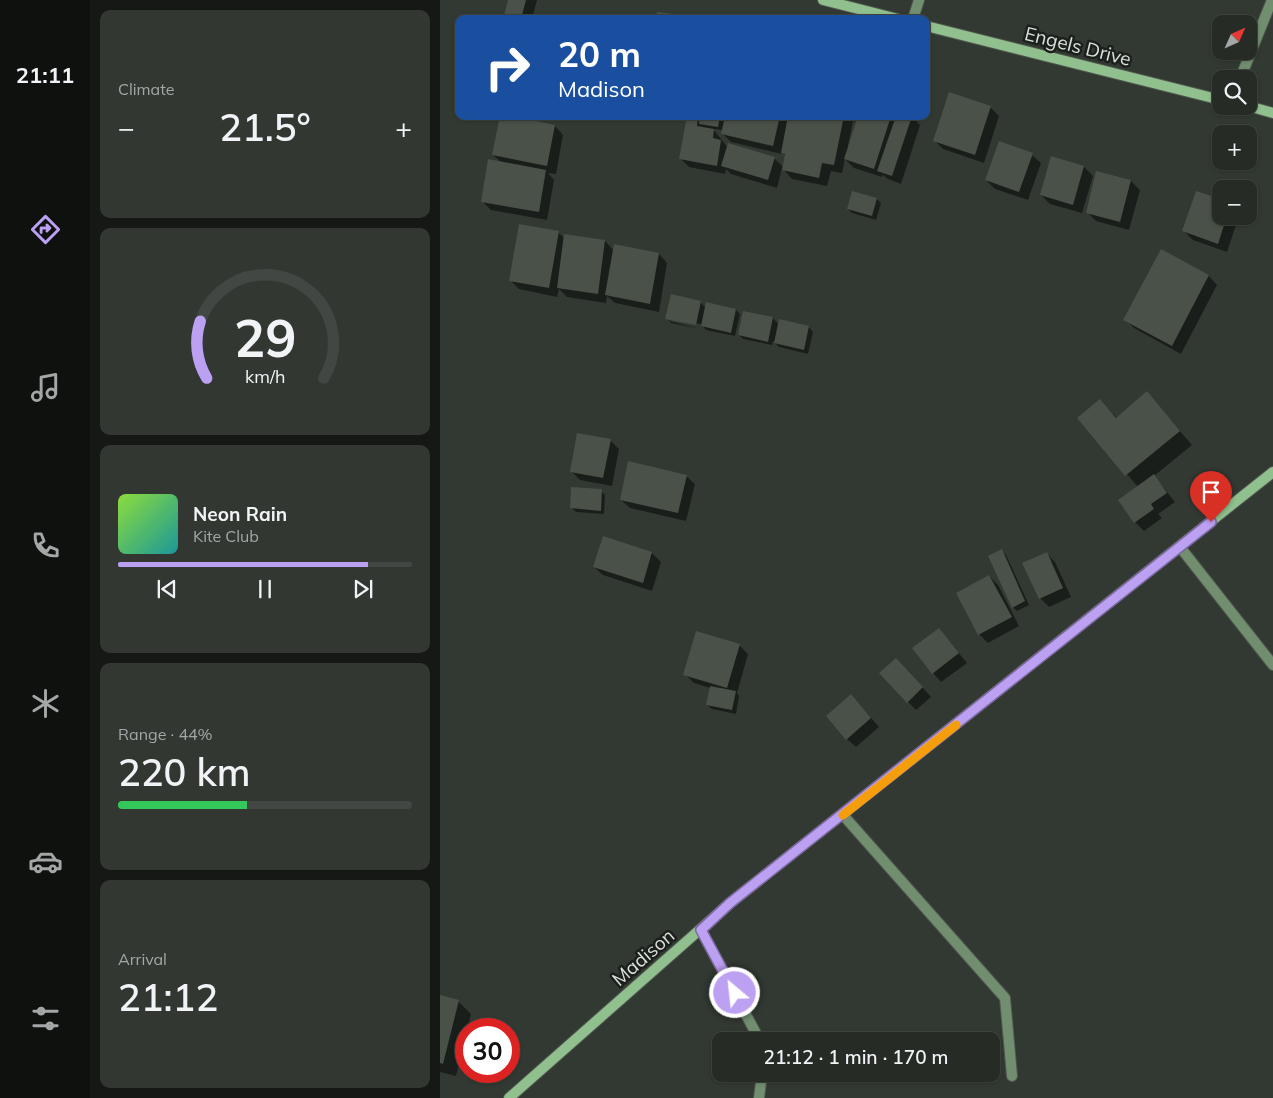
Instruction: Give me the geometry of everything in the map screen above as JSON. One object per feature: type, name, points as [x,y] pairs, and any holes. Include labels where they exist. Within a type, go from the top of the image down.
[{"type":"street","points":[[823,0],[882,15]]},
{"type":"street","points":[[914,15],[919,0]]},
{"type":"street","points":[[1244,70],[1272,0]]},
{"type":"street","name":"Engels Drive","points":[[930,27],[1212,98]]},
{"type":"street","points":[[1257,108],[1273,112]]},
{"type":"street","name":"Madison","points":[[509,1098],[730,903],[1273,472]]},
{"type":"street","points":[[1180,547],[1273,665]]},
{"type":"street","points":[[843,815],[1005,998],[1012,1076]]},
{"type":"street","points":[[701,930],[755,1032]]},
{"type":"street","points":[[759,1098],[761,1082]]},
{"type":"building","points":[[508,0],[526,0],[522,15],[504,15]]},
{"type":"building","points":[[657,12],[681,15],[657,15]]},
{"type":"building","points":[[949,92],[991,106],[975,155],[933,141]]},
{"type":"building","points":[[499,120],[532,120],[555,125],[547,166],[492,155]]},
{"type":"building","points":[[686,120],[698,120],[697,126],[714,129],[713,138],[721,140],[717,166],[679,159]]},
{"type":"building","points":[[700,120],[719,120],[718,127],[699,124]]},
{"type":"building","points":[[724,120],[779,120],[773,146],[721,134]]},
{"type":"building","points":[[787,120],[843,120],[834,165],[822,163],[819,178],[782,170],[785,154],[781,153]]},
{"type":"building","points":[[857,120],[890,120],[874,169],[844,159]]},
{"type":"building","points":[[895,120],[911,120],[892,176],[877,171]]},
{"type":"building","points":[[999,141],[1033,153],[1019,192],[985,180]]},
{"type":"building","points":[[728,143],[775,157],[768,180],[721,166]]},
{"type":"building","points":[[1051,156],[1084,166],[1073,205],[1040,195]]},
{"type":"building","points":[[488,159],[546,170],[539,212],[481,202]]},
{"type":"building","points":[[1096,171],[1131,180],[1120,222],[1086,213]]},
{"type":"building","points":[[852,191],[877,198],[872,216],[847,209]]},
{"type":"building","points":[[1196,191],[1212,196],[1212,225],[1224,225],[1218,244],[1182,231]]},
{"type":"building","points":[[519,224],[559,231],[549,288],[509,281]]},
{"type":"building","points":[[564,234],[605,240],[598,294],[557,288]]},
{"type":"building","points":[[614,244],[659,253],[650,304],[605,295]]},
{"type":"building","points":[[1161,249],[1209,275],[1172,346],[1123,320]]},
{"type":"building","points":[[671,294],[701,301],[696,325],[665,319]]},
{"type":"building","points":[[706,302],[736,309],[731,333],[701,326]]},
{"type":"building","points":[[743,311],[773,317],[768,342],[738,335]]},
{"type":"building","points":[[779,319],[809,326],[804,350],[774,343]]},
{"type":"building","points":[[1147,391],[1180,431],[1125,476],[1077,418],[1100,399],[1116,418]]},
{"type":"building","points":[[577,433],[611,439],[603,478],[570,472]]},
{"type":"building","points":[[628,461],[687,475],[678,513],[620,500]]},
{"type":"building","points":[[1154,474],[1167,493],[1151,504],[1154,509],[1134,523],[1118,500]]},
{"type":"building","points":[[571,487],[602,489],[601,511],[570,508]]},
{"type":"building","points":[[603,536],[652,552],[643,583],[593,567]]},
{"type":"building","points":[[1002,549],[1025,601],[1012,608],[988,556]]},
{"type":"building","points":[[1047,552],[1063,588],[1039,599],[1022,563]]},
{"type":"building","points":[[989,575],[1012,617],[978,635],[956,593]]},
{"type":"building","points":[[939,628],[959,653],[932,674],[912,648]]},
{"type":"building","points":[[696,631],[740,644],[727,688],[683,675]]},
{"type":"building","points":[[896,658],[923,687],[907,703],[879,673]]},
{"type":"building","points":[[710,686],[736,691],[732,710],[706,705]]},
{"type":"building","points":[[851,694],[871,718],[846,740],[826,716]]},
{"type":"building","points":[[440,995],[459,1000],[443,1064],[440,1063]]},
{"type":"slow traffic","points":[[843,815],[956,725]]},
{"type":"route","points":[[735,993],[701,930],[730,903],[1211,522]]}]
